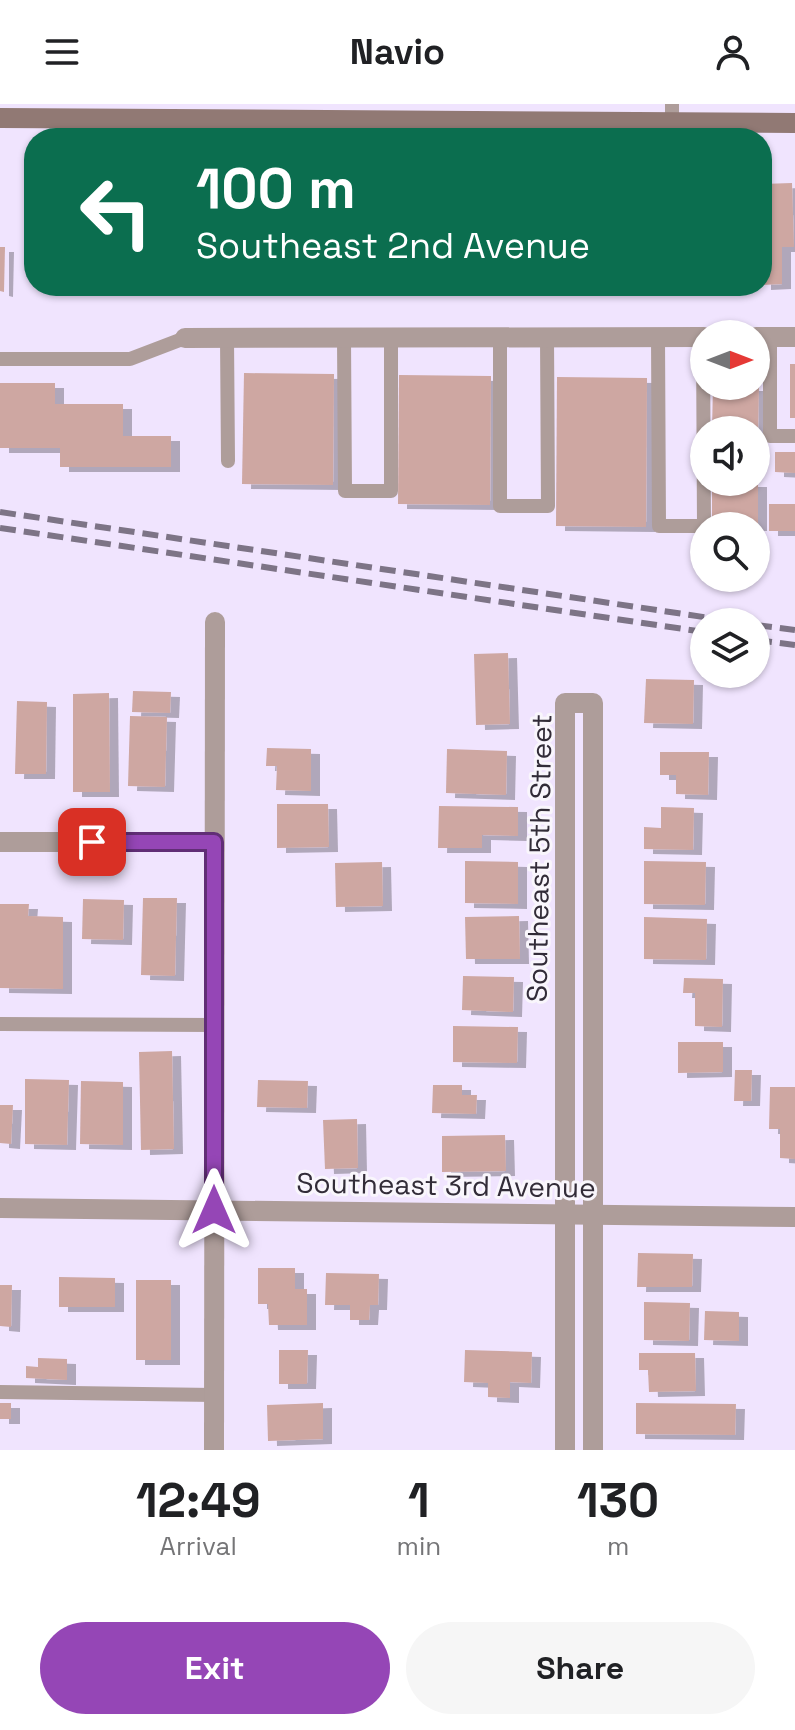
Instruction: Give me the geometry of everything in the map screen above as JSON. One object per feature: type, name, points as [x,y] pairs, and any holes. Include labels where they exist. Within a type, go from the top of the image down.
[{"type":"street","points":[[0,118],[25,111],[295,112],[341,128]]},
{"type":"street","points":[[354,128],[516,112],[672,113],[795,123]]},
{"type":"street","points":[[185,338],[690,337]]},
{"type":"street","points":[[770,337],[795,337]]},
{"type":"street","points":[[214,1450],[215,622]]},
{"type":"street","name":"Southeast 5th Street","points":[[565,1450],[565,703],[593,703],[593,1450]]},
{"type":"street","points":[[0,842],[214,842]]},
{"type":"street","name":"Southeast 3rd Avenue","points":[[0,1208],[795,1217]]},
{"type":"lane","points":[[500,337],[500,506],[548,506],[547,337]]},
{"type":"lane","points":[[658,337],[659,526],[704,526],[704,400]]},
{"type":"lane","points":[[0,359],[130,359],[185,338]]},
{"type":"lane","points":[[227,338],[228,461]]},
{"type":"lane","points":[[344,338],[345,491],[391,491],[391,338]]},
{"type":"lane","points":[[767,400],[770,436],[795,436]]},
{"type":"lane","points":[[0,1024],[214,1025]]},
{"type":"lane","points":[[0,1392],[214,1395]]},
{"type":"building","points":[[792,183],[794,247],[782,247],[782,284],[772,284],[772,184]]},
{"type":"building","points":[[0,247],[5,247],[4,292],[0,291]]},
{"type":"building","points":[[790,364],[795,364],[795,418],[790,418]]},
{"type":"building","points":[[244,373],[334,374],[333,485],[242,484]]},
{"type":"building","points":[[399,375],[491,376],[490,505],[398,504]]},
{"type":"building","points":[[557,377],[647,378],[646,527],[556,526]]},
{"type":"building","points":[[0,383],[55,383],[55,404],[123,404],[123,436],[171,436],[171,467],[60,467],[60,448],[0,448]]},
{"type":"building","points":[[713,400],[759,400],[758,416],[712,416]]},
{"type":"building","points":[[775,452],[795,452],[795,473],[775,472]]},
{"type":"building","points":[[712,496],[758,496],[758,512],[712,512]]},
{"type":"building","points":[[769,504],[795,504],[795,531],[770,531]]},
{"type":"building","points":[[508,653],[510,724],[476,725],[474,654]]},
{"type":"building","points":[[646,679],[690,680],[690,688],[694,688],[693,724],[644,723]]},
{"type":"building","points":[[133,691],[171,692],[170,713],[132,712]]},
{"type":"building","points":[[109,693],[110,792],[73,792],[73,694]]},
{"type":"building","points":[[17,701],[47,702],[46,774],[15,774]]},
{"type":"building","points":[[130,716],[167,717],[165,787],[128,786]]},
{"type":"building","points":[[267,748],[311,749],[311,791],[276,790],[277,766],[266,766]]},
{"type":"building","points":[[447,749],[507,751],[506,795],[446,793]]},
{"type":"building","points":[[660,752],[709,752],[708,795],[676,794],[676,775],[660,775]]},
{"type":"building","points":[[277,804],[328,804],[329,847],[277,848]]},
{"type":"building","points":[[439,806],[518,807],[518,836],[482,835],[482,848],[438,848]]},
{"type":"building","points":[[661,807],[694,808],[693,850],[644,849],[644,827],[661,828]]},
{"type":"building","points":[[465,861],[518,862],[518,904],[465,903]]},
{"type":"building","points":[[644,861],[706,862],[705,905],[644,904]]},
{"type":"building","points":[[382,862],[383,906],[336,907],[335,863]]},
{"type":"building","points":[[143,898],[177,898],[175,976],[141,975]]},
{"type":"building","points":[[83,899],[124,900],[123,940],[82,939]]},
{"type":"building","points":[[0,904],[29,904],[28,916],[63,917],[63,989],[0,988]]},
{"type":"building","points":[[519,916],[520,959],[466,959],[465,917]]},
{"type":"building","points":[[644,917],[707,919],[706,960],[644,959]]},
{"type":"building","points":[[463,976],[514,977],[513,1012],[462,1010]]},
{"type":"building","points":[[684,978],[723,979],[722,1027],[695,1026],[695,993],[683,993]]},
{"type":"building","points":[[453,1026],[518,1027],[517,1063],[453,1062]]},
{"type":"building","points":[[678,1042],[723,1042],[723,1072],[678,1073]]},
{"type":"building","points":[[172,1051],[174,1149],[141,1150],[139,1052]]},
{"type":"building","points":[[735,1070],[752,1070],[751,1101],[734,1101]]},
{"type":"building","points":[[25,1079],[69,1080],[67,1145],[25,1144]]},
{"type":"building","points":[[258,1080],[308,1081],[307,1108],[257,1107]]},
{"type":"building","points":[[81,1081],[123,1082],[123,1145],[80,1144]]},
{"type":"building","points":[[433,1085],[462,1085],[462,1095],[477,1095],[476,1114],[432,1113]]},
{"type":"building","points":[[770,1087],[795,1087],[795,1159],[780,1158],[780,1129],[769,1129]]},
{"type":"building","points":[[0,1105],[13,1105],[11,1144],[0,1143]]},
{"type":"building","points":[[357,1119],[358,1168],[325,1169],[323,1120]]},
{"type":"building","points":[[505,1135],[506,1171],[442,1172],[442,1136]]},
{"type":"building","points":[[638,1253],[693,1254],[692,1287],[637,1287]]},
{"type":"building","points":[[258,1268],[295,1268],[295,1289],[307,1289],[307,1325],[269,1325],[268,1304],[258,1304]]},
{"type":"building","points":[[326,1273],[379,1274],[378,1305],[370,1305],[369,1320],[350,1320],[350,1305],[325,1305]]},
{"type":"building","points":[[59,1277],[115,1278],[115,1307],[59,1307]]},
{"type":"building","points":[[136,1280],[171,1280],[171,1360],[136,1360]]},
{"type":"building","points":[[0,1285],[12,1285],[11,1327],[0,1326]]},
{"type":"building","points":[[644,1302],[690,1303],[689,1341],[644,1340]]},
{"type":"building","points":[[705,1311],[739,1312],[739,1341],[704,1340]]},
{"type":"building","points":[[279,1350],[308,1350],[307,1384],[279,1384]]},
{"type":"building","points":[[465,1350],[532,1352],[531,1383],[510,1382],[510,1398],[488,1397],[488,1383],[464,1382]]},
{"type":"building","points":[[639,1353],[695,1353],[696,1391],[649,1392],[648,1370],[639,1370]]},
{"type":"building","points":[[38,1358],[67,1359],[67,1380],[26,1378],[26,1366],[38,1367]]},
{"type":"building","points":[[0,1403],[11,1403],[11,1419],[0,1419]]},
{"type":"building","points":[[323,1403],[323,1439],[268,1441],[267,1405]]},
{"type":"building","points":[[636,1403],[736,1404],[735,1435],[636,1434]]},
{"type":"railway","points":[[0,512],[690,615]]},
{"type":"railway","points":[[0,528],[690,630]]},
{"type":"railway","points":[[770,627],[795,630]]},
{"type":"railway","points":[[770,642],[795,645]]},
{"type":"route","points":[[92,842],[214,842],[214,1210]]}]
